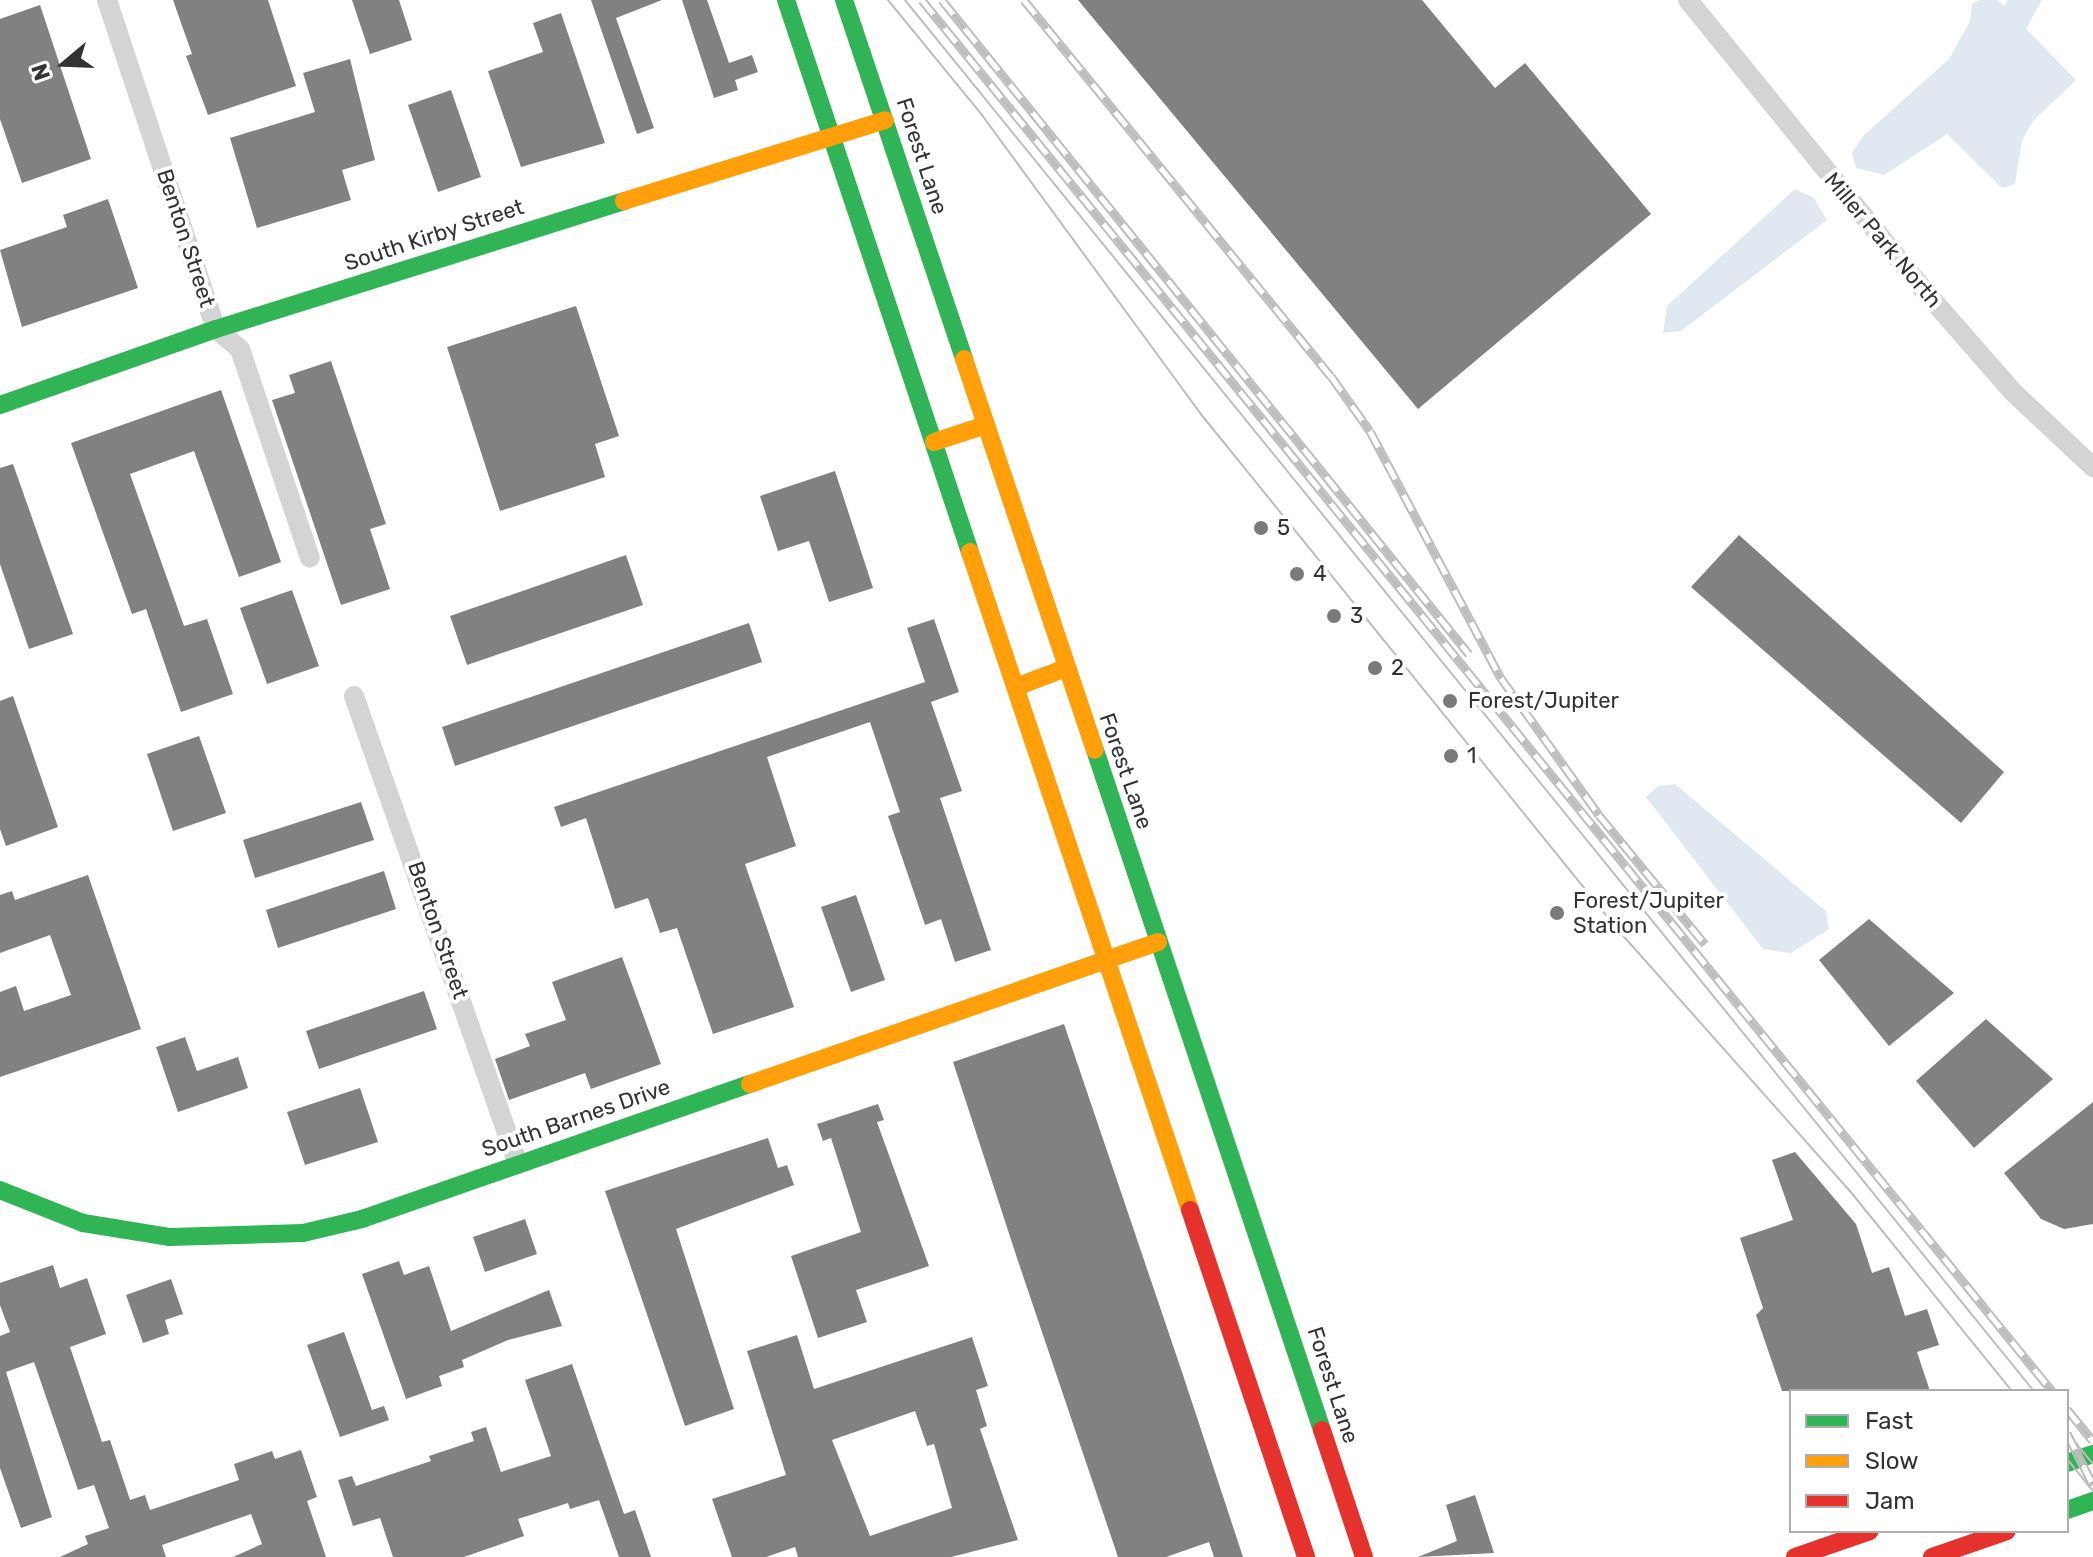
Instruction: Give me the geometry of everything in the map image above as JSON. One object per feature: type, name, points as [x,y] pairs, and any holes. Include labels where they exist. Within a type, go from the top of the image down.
[{"type":"main road","points":[[786,0],[1306,1557]]},
{"type":"main road","name":"Forest Lane","points":[[844,0],[1364,1557]]},
{"type":"main road","name":"South Kirby Street","points":[[0,405],[216,329],[885,120]]},
{"type":"main road","points":[[934,442],[986,425]]},
{"type":"main road","points":[[1016,687],[1066,668]]},
{"type":"main road","name":"South Barnes Drive","points":[[0,1190],[83,1223],[169,1237],[303,1233],[518,1164],[1158,942]]},
{"type":"main road","points":[[2069,1462],[2093,1454]]},
{"type":"main road","points":[[2069,1509],[2093,1501]]},
{"type":"main road","points":[[1804,1556],[1865,1533]]},
{"type":"main road","points":[[1932,1557],[2001,1533]]},
{"type":"street","name":"Benton Street","points":[[107,0],[216,329],[240,349],[310,558]]},
{"type":"street","name":"Miller Park North","points":[[1688,0],[1942,311],[2013,392],[2093,467]]},
{"type":"street","name":"Benton Street","points":[[354,696],[518,1164]]},
{"type":"shaded area","points":[[1979,0],[1998,0],[2004,6],[2008,0],[2042,0],[2026,29],[2076,80],[2033,121],[2022,140],[2015,184],[2002,188],[1947,134],[1884,175],[1856,168],[1852,153],[1863,136],[1949,59],[1970,21],[1972,4]]},
{"type":"shaded area","points":[[1795,189],[1814,198],[1827,220],[1681,331],[1663,333],[1667,306]]},
{"type":"shaded area","points":[[1675,784],[1826,911],[1829,929],[1791,953],[1763,949],[1646,797],[1658,786]]},
{"type":"building","points":[[173,0],[268,0],[296,86],[208,115],[186,56],[192,54]]},
{"type":"building","points":[[352,0],[399,0],[412,40],[370,54]]},
{"type":"building","points":[[591,0],[662,0],[616,18],[654,128],[637,134]]},
{"type":"building","points":[[682,0],[707,0],[729,63],[752,55],[758,72],[735,80],[738,90],[714,98]]},
{"type":"building","points":[[1078,0],[1422,0],[1495,88],[1525,63],[1651,214],[1418,409]]},
{"type":"building","points":[[40,5],[91,159],[22,183],[0,119],[0,19]]},
{"type":"building","points":[[561,13],[605,143],[521,167],[488,71],[543,52],[533,23]]},
{"type":"building","points":[[350,59],[375,160],[342,170],[351,200],[257,228],[230,138],[315,112],[303,73]]},
{"type":"building","points":[[451,90],[481,177],[438,192],[408,105]]},
{"type":"building","points":[[108,199],[138,288],[22,327],[0,250],[67,227],[63,215]]},
{"type":"building","points":[[576,306],[619,436],[595,444],[605,477],[500,511],[447,347]]},
{"type":"building","points":[[331,361],[386,524],[370,529],[390,589],[341,605],[272,400],[295,393],[289,375]]},
{"type":"building","points":[[221,390],[281,562],[239,577],[194,451],[130,474],[184,626],[207,619],[233,694],[181,712],[146,609],[132,614],[71,443]]},
{"type":"building","points":[[13,464],[73,634],[29,649],[0,564],[0,468]]},
{"type":"building","points":[[835,471],[873,588],[829,602],[809,541],[778,551],[760,496]]},
{"type":"building","points":[[1739,535],[2004,772],[1961,823],[1691,587]]},
{"type":"building","points":[[626,555],[643,605],[467,665],[450,616]]},
{"type":"building","points":[[292,590],[319,666],[267,684],[240,608]]},
{"type":"building","points":[[934,619],[959,692],[931,702],[962,791],[940,798],[991,950],[955,962],[941,919],[925,925],[888,816],[900,812],[870,722],[767,757],[796,846],[745,864],[794,1007],[713,1034],[677,928],[660,933],[648,898],[615,909],[586,818],[561,827],[554,807],[925,682],[907,628]]},
{"type":"building","points":[[749,623],[762,662],[455,766],[442,727]]},
{"type":"building","points":[[13,696],[58,827],[6,846],[0,829],[0,701]]},
{"type":"building","points":[[199,736],[226,813],[173,831],[147,754]]},
{"type":"building","points":[[361,802],[374,840],[255,878],[243,840]]},
{"type":"building","points":[[384,871],[396,909],[278,948],[266,910]]},
{"type":"building","points":[[88,875],[141,1029],[0,1077],[0,992],[16,986],[24,1011],[71,995],[50,935],[0,953],[0,895],[12,891],[15,900]]},
{"type":"building","points":[[856,895],[885,980],[851,992],[821,907]]},
{"type":"building","points":[[1869,919],[1954,993],[1889,1046],[1819,960]]},
{"type":"building","points":[[622,957],[661,1064],[591,1089],[585,1073],[509,1100],[495,1059],[530,1046],[525,1034],[566,1020],[552,982]]},
{"type":"building","points":[[424,991],[437,1029],[319,1069],[306,1031]]},
{"type":"building","points":[[1986,1019],[2053,1079],[1974,1148],[1916,1081]]},
{"type":"building","points":[[1064,1024],[1243,1557],[1214,1557],[1209,1542],[1166,1557],[1118,1557],[1017,1258],[953,1062]]},
{"type":"building","points":[[185,1037],[197,1071],[238,1057],[248,1088],[178,1112],[156,1047]]},
{"type":"building","points":[[360,1088],[378,1142],[305,1165],[287,1112]]},
{"type":"building","points":[[2093,1102],[2093,1224],[2064,1229],[2041,1219],[2004,1173]]},
{"type":"building","points":[[878,1104],[884,1120],[877,1122],[929,1266],[856,1290],[867,1322],[818,1338],[791,1256],[861,1232],[831,1138],[823,1141],[817,1124]]},
{"type":"building","points":[[768,1138],[778,1168],[787,1165],[794,1185],[676,1229],[734,1409],[685,1426],[605,1191]]},
{"type":"building","points":[[1795,1152],[1856,1224],[1872,1273],[1889,1267],[1905,1316],[1927,1309],[1939,1345],[1917,1352],[1929,1389],[1782,1391],[1756,1315],[1763,1308],[1740,1238],[1793,1220],[1772,1160]]},
{"type":"building","points":[[525,1219],[537,1254],[485,1272],[473,1237]]},
{"type":"building","points":[[399,1261],[404,1275],[429,1266],[451,1331],[549,1290],[562,1326],[508,1340],[462,1360],[464,1367],[439,1376],[442,1386],[406,1399],[362,1274]]},
{"type":"building","points":[[53,1265],[60,1288],[87,1278],[106,1334],[70,1347],[102,1442],[110,1440],[130,1500],[145,1495],[150,1510],[239,1480],[234,1464],[272,1451],[275,1459],[301,1450],[317,1497],[307,1501],[326,1557],[233,1557],[262,1544],[251,1514],[162,1545],[166,1557],[60,1557],[88,1544],[85,1536],[109,1528],[94,1485],[78,1490],[34,1362],[6,1372],[52,1517],[21,1528],[0,1468],[0,1336],[10,1332],[0,1305],[0,1283]]},
{"type":"building","points":[[171,1279],[183,1314],[165,1320],[169,1334],[143,1343],[126,1295]]},
{"type":"building","points":[[344,1332],[372,1410],[384,1406],[389,1420],[340,1437],[307,1345]]},
{"type":"building","points":[[797,1335],[814,1389],[972,1337],[988,1386],[976,1390],[987,1426],[980,1429],[1018,1540],[951,1557],[798,1557],[795,1547],[766,1557],[732,1557],[712,1499],[786,1475],[747,1351]],"holes":[[[915,1411],[927,1446],[934,1444],[952,1508],[870,1536],[832,1440]]]},
{"type":"building","points":[[572,1364],[624,1514],[635,1510],[651,1557],[619,1557],[599,1500],[570,1509],[568,1503],[518,1519],[524,1536],[464,1557],[393,1557],[380,1518],[353,1526],[338,1480],[352,1476],[356,1486],[431,1461],[429,1456],[474,1441],[471,1432],[486,1427],[501,1472],[551,1456],[525,1380]]},
{"type":"building","points":[[1475,1495],[1494,1553],[1418,1557],[1457,1541],[1446,1505]]},
{"type":"tram line","points":[[888,0],[982,115],[1200,413],[1619,931],[1854,1196],[2010,1389]]},
{"type":"tram line","points":[[905,0],[2032,1389]]},
{"type":"tram line","points":[[2069,1434],[2093,1464]]},
{"type":"tram line","points":[[2069,1461],[2093,1491]]},
{"type":"railway","points":[[922,0],[2050,1389]]},
{"type":"railway","points":[[942,0],[1469,654]]},
{"type":"railway","points":[[1024,0],[1331,376],[1370,431],[1501,678],[1599,815],[1705,944]]},
{"type":"railway","points":[[2069,1411],[2093,1441]]},
{"type":"railway","points":[[2069,1437],[2093,1485]]},
{"type":"traffic: fast","points":[[786,0],[970,552]]},
{"type":"traffic: fast","points":[[844,0],[964,359]]},
{"type":"traffic: fast","points":[[0,405],[216,329],[624,201]]},
{"type":"traffic: fast","points":[[1095,750],[1322,1430]]},
{"type":"traffic: fast","points":[[0,1190],[83,1223],[169,1237],[303,1233],[362,1219],[750,1084]]},
{"type":"traffic: fast","points":[[2069,1462],[2093,1454]]},
{"type":"traffic: fast","points":[[2069,1509],[2093,1501]]},
{"type":"traffic: slow","points":[[624,201],[885,120]]},
{"type":"traffic: slow","points":[[964,359],[1095,750]]},
{"type":"traffic: slow","points":[[934,442],[986,425]]},
{"type":"traffic: slow","points":[[970,552],[1190,1210]]},
{"type":"traffic: slow","points":[[1016,687],[1066,668]]},
{"type":"traffic: slow","points":[[750,1084],[1158,942]]},
{"type":"traffic: jam","points":[[1190,1210],[1306,1557]]},
{"type":"traffic: jam","points":[[1322,1430],[1364,1557]]},
{"type":"traffic: jam","points":[[1795,1557],[1864,1533]]},
{"type":"traffic: jam","points":[[1932,1557],[2001,1533]]},
{"type":"place","name":"5","points":[[1261,528]]},
{"type":"place","name":"4","points":[[1297,574]]},
{"type":"place","name":"3","points":[[1334,616]]},
{"type":"place","name":"2","points":[[1375,668]]},
{"type":"place","name":"Forest/Jupiter","points":[[1450,701]]},
{"type":"place","name":"1","points":[[1451,756]]},
{"type":"place","name":"Forest/Jupiter Station","points":[[1557,913]]}]
